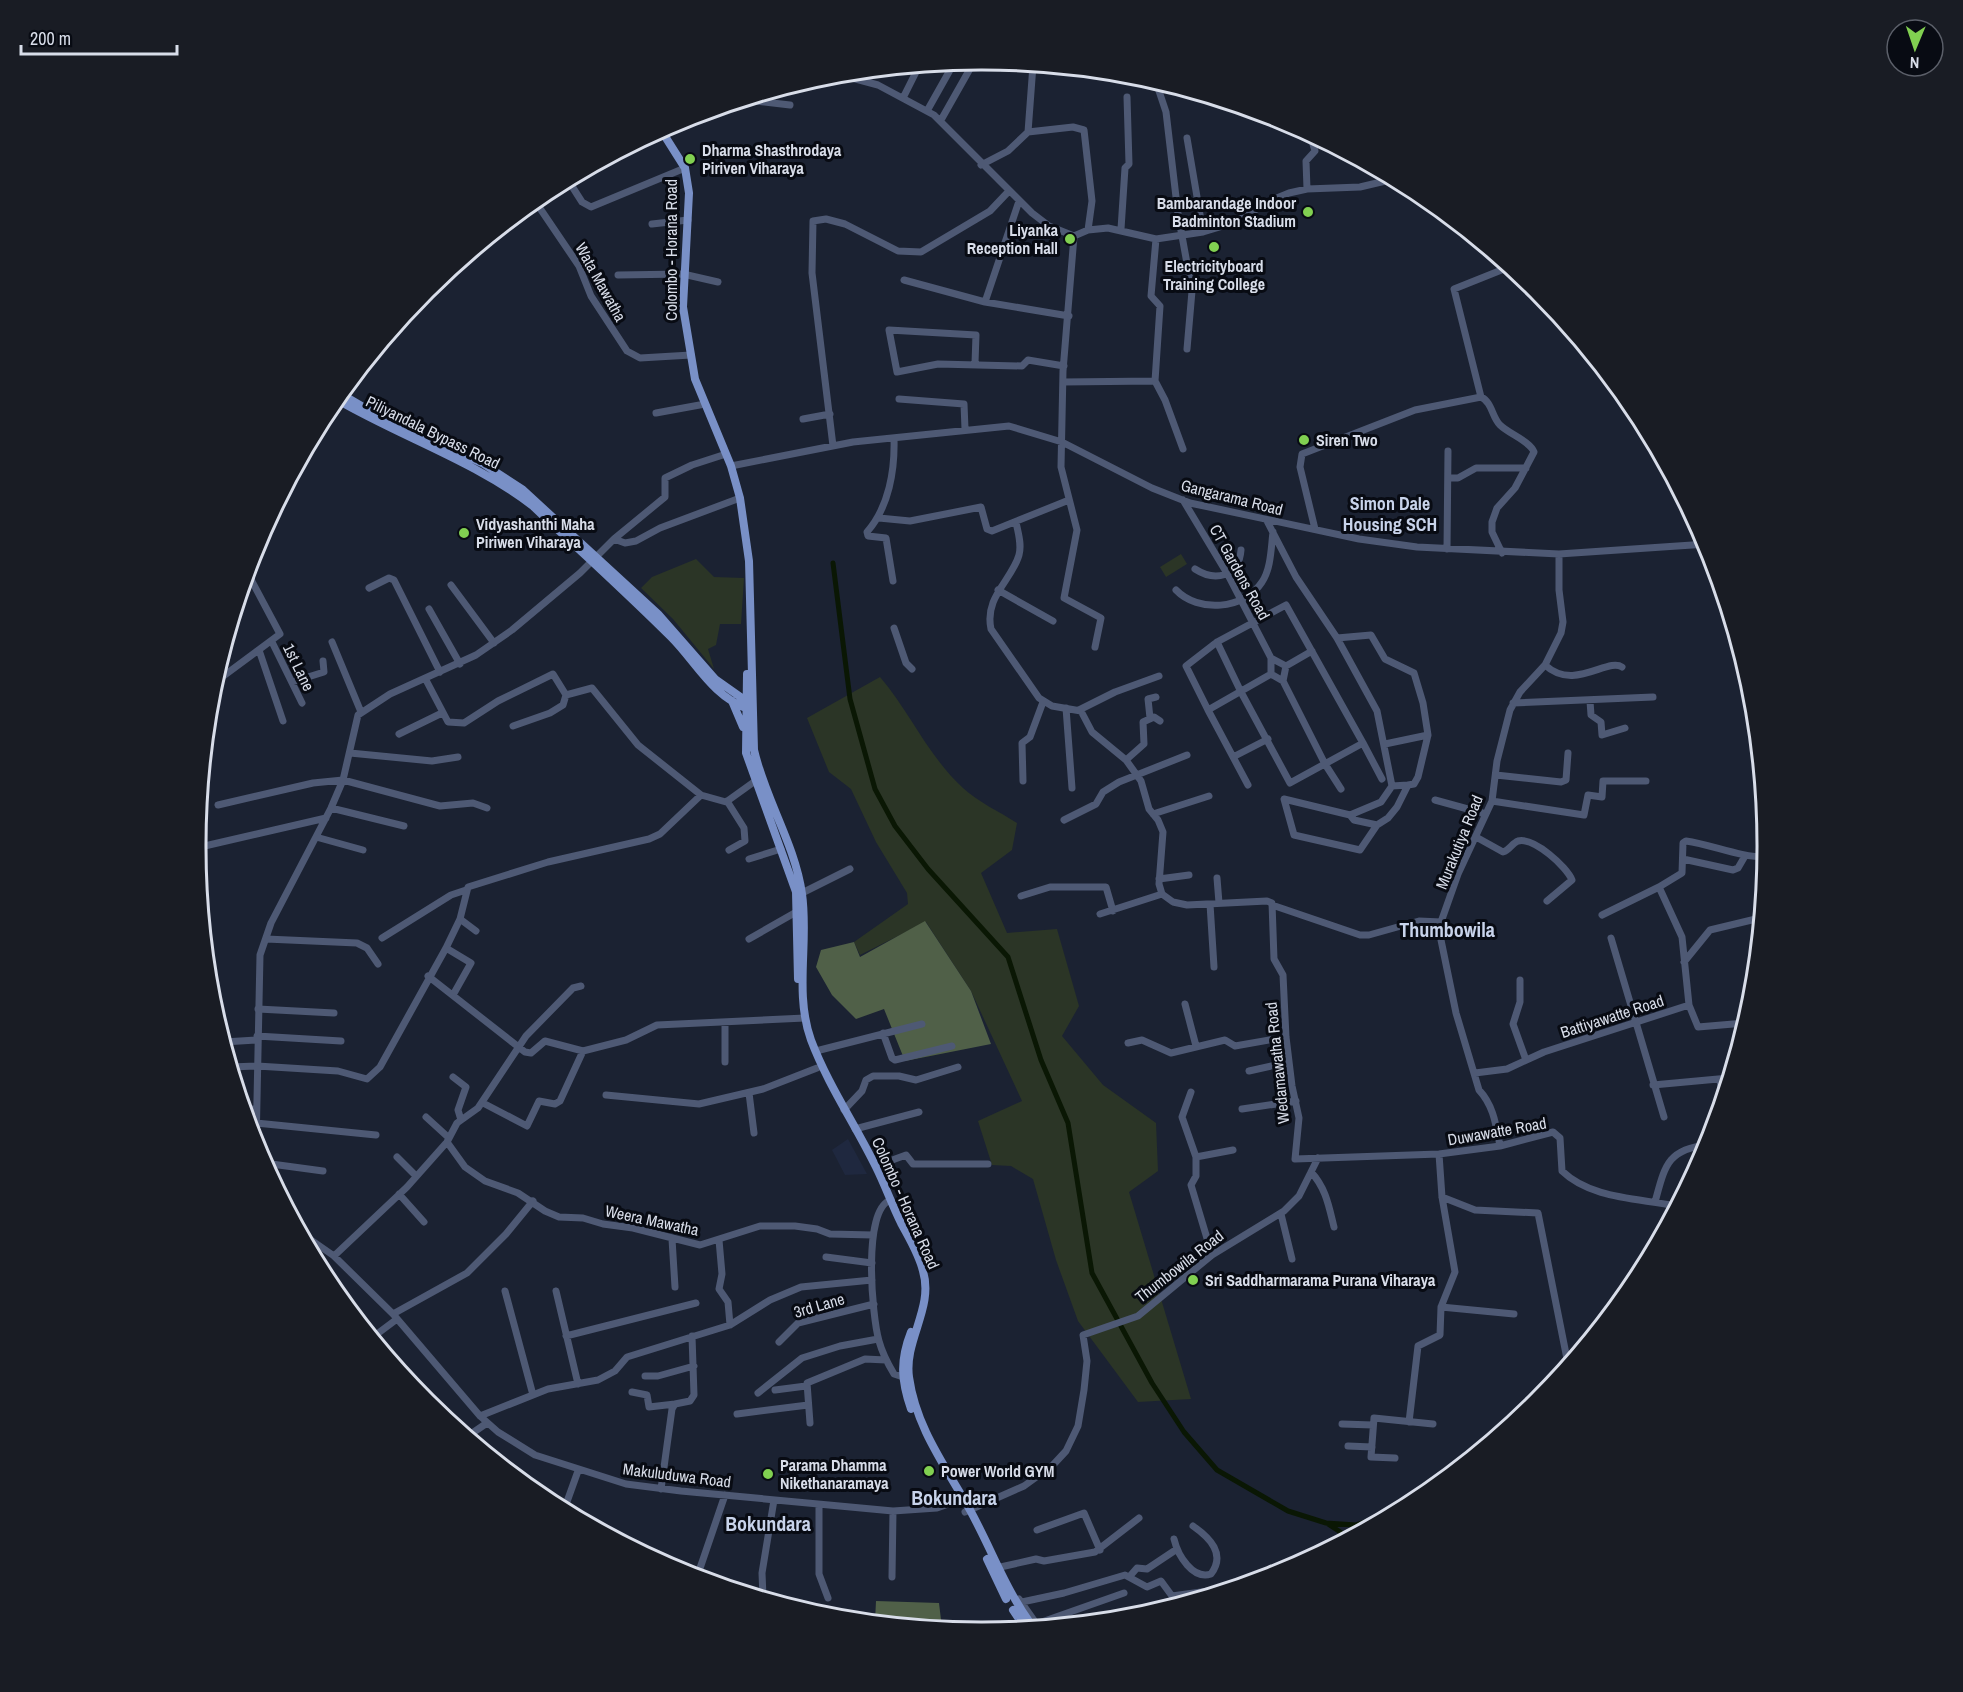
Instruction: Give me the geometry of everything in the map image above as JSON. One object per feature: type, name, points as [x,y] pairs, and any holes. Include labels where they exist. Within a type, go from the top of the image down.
[{"type":"main road","name":"Colombo - Horana Road","points":[[667,138],[685,168],[689,193],[683,307],[695,379],[731,466],[740,498],[749,561],[750,656]]},
{"type":"main road","name":"Piliyandala Bypass Road","points":[[349,399],[375,414],[505,477],[537,501],[674,639],[707,680],[732,701],[749,706]]},
{"type":"main road","name":"Piliyandala Bypass Road","points":[[345,404],[372,420],[481,470],[510,488],[658,614],[726,689],[749,706]]},
{"type":"main road","points":[[750,656],[746,681],[757,779]]},
{"type":"main road","points":[[750,656],[749,706],[745,733],[746,753],[757,779]]},
{"type":"main road","points":[[726,689],[737,688],[746,681]]},
{"type":"main road","points":[[732,701],[745,733]]},
{"type":"main road","name":"Colombo - Horana Road","points":[[757,779],[796,892],[802,1018],[817,1068],[889,1201]]},
{"type":"main road","name":"Colombo - Horana Road","points":[[757,779],[794,862],[802,893],[805,921],[802,1018],[844,1110],[876,1166],[915,1263],[921,1292],[920,1306],[905,1348],[905,1377],[911,1408],[932,1458],[968,1511],[993,1569],[1022,1620]]},
{"type":"main road","name":"Colombo - Horana Road","points":[[993,1569],[1032,1620]]},
{"type":"street","points":[[941,120],[970,70]]},
{"type":"street","points":[[927,111],[949,71]]},
{"type":"street","points":[[1028,132],[1033,72]]},
{"type":"street","points":[[903,98],[915,74]]},
{"type":"street","points":[[863,80],[903,98],[941,120],[981,165],[1018,201],[1049,226],[1074,236],[1088,230],[1121,229],[1156,239],[1203,232],[1233,223],[1272,200],[1306,189],[1360,187],[1382,182]]},
{"type":"street","points":[[1159,91],[1166,112],[1181,235],[1192,291],[1187,349]]},
{"type":"street","points":[[1121,229],[1125,168],[1129,164],[1127,97]]},
{"type":"street","points":[[765,102],[790,105]]},
{"type":"street","points":[[981,165],[1008,151],[1028,132],[1073,127],[1084,130],[1092,201],[1088,230]]},
{"type":"street","points":[[1187,138],[1203,232]]},
{"type":"street","points":[[1306,189],[1306,161],[1314,151],[1313,145]]},
{"type":"street","points":[[573,187],[582,202],[591,207],[685,168]]},
{"type":"street","points":[[833,446],[812,273],[813,221],[826,219],[845,224],[898,251],[921,252],[990,211],[1008,192]]},
{"type":"street","points":[[985,302],[1018,201]]},
{"type":"street","points":[[1241,201],[1252,213]]},
{"type":"street","name":"Wata Mawatha","points":[[540,209],[579,266],[591,296],[627,351],[640,358],[691,355]]},
{"type":"street","points":[[652,224],[688,220]]},
{"type":"street","points":[[1074,236],[1063,382],[1062,467],[1077,530],[1064,598],[1101,618],[1095,647]]},
{"type":"street","points":[[1156,239],[1151,296],[1160,306],[1155,381],[1165,400],[1183,449]]},
{"type":"street","points":[[1481,398],[1454,289],[1501,270]]},
{"type":"street","points":[[618,275],[683,274],[718,282]]},
{"type":"street","points":[[904,280],[985,302],[1069,316]]},
{"type":"street","points":[[975,363],[976,335],[889,330],[897,372],[938,364],[975,363],[1022,366],[1028,360],[1064,366]]},
{"type":"street","points":[[1063,382],[1155,381]]},
{"type":"street","points":[[1315,530],[1300,467],[1302,454],[1415,410],[1481,398],[1488,401],[1497,422],[1533,448],[1534,452],[1515,488],[1497,508],[1492,522],[1492,532],[1502,553]]},
{"type":"street","points":[[898,399],[964,404],[965,429]]},
{"type":"street","points":[[656,413],[705,404]]},
{"type":"street","points":[[802,419],[830,414]]},
{"type":"street","name":"Gangarama Road","points":[[731,466],[833,446],[965,429],[1009,426],[1062,441],[1183,500],[1267,521],[1359,540],[1502,553],[1559,554],[1696,545]]},
{"type":"street","points":[[893,581],[886,538],[867,534],[879,518],[895,465],[894,438]]},
{"type":"street","points":[[1446,549],[1448,451]]},
{"type":"street","points":[[256,1119],[260,955],[271,923],[332,808],[343,780],[355,722],[361,712],[390,694],[460,664],[494,643],[580,573],[593,558],[665,496],[665,477],[726,454]]},
{"type":"street","points":[[1448,478],[1458,477],[1476,468],[1526,468]]},
{"type":"street","points":[[614,539],[625,543],[636,541],[660,528],[740,498]]},
{"type":"street","points":[[879,518],[910,520],[981,507],[987,529],[992,531],[1069,500]]},
{"type":"street","name":"CT Gardens Road","points":[[1183,500],[1253,622],[1271,658],[1271,674]]},
{"type":"street","points":[[1267,521],[1296,577],[1337,638],[1377,711],[1392,786],[1381,802],[1350,815],[1284,800],[1294,835],[1360,850],[1377,825],[1388,818],[1397,807],[1408,785]]},
{"type":"street","points":[[1016,522],[1020,553],[998,590],[990,615],[991,629],[1021,675],[1043,702],[1052,706],[1079,710],[1115,692],[1159,676]]},
{"type":"street","points":[[1176,590],[1186,598],[1211,606],[1241,600],[1262,582],[1267,572],[1273,532]]},
{"type":"street","points":[[1195,569],[1210,576],[1228,575],[1235,568],[1241,550]]},
{"type":"street","name":"Murakutiya Road","points":[[1500,1146],[1494,1116],[1488,1099],[1479,1090],[1453,1002],[1441,940],[1441,922],[1458,874],[1492,801],[1506,725],[1513,703],[1545,665],[1558,641],[1563,622],[1559,591],[1559,554]]},
{"type":"street","points":[[369,588],[389,578],[394,580],[440,672]]},
{"type":"street","points":[[225,675],[280,634],[252,582]]},
{"type":"street","points":[[451,585],[494,643]]},
{"type":"street","points":[[998,590],[1053,621]]},
{"type":"street","points":[[1248,786],[1186,666],[1217,642],[1286,606],[1382,779]]},
{"type":"street","points":[[429,609],[460,664]]},
{"type":"street","points":[[894,628],[906,663],[912,669]]},
{"type":"street","points":[[1337,638],[1371,635],[1385,659],[1414,673],[1423,703],[1428,735],[1418,777],[1414,784],[1392,786]]},
{"type":"street","name":"1st Lane","points":[[272,642],[302,703]]},
{"type":"street","points":[[332,642],[361,712]]},
{"type":"street","points":[[1217,642],[1290,783],[1363,743]]},
{"type":"street","points":[[259,650],[284,721]]},
{"type":"street","points":[[1283,681],[1286,666],[1312,651]]},
{"type":"street","points":[[1271,658],[1286,666]]},
{"type":"street","points":[[292,682],[324,672],[323,661]]},
{"type":"street","points":[[1545,665],[1556,674],[1572,676],[1614,664],[1622,667]]},
{"type":"street","points":[[426,680],[448,722],[464,723],[498,701],[553,674],[566,695],[563,705],[550,713],[513,726]]},
{"type":"street","points":[[1208,710],[1271,674],[1283,681],[1325,764],[1341,789]]},
{"type":"street","points":[[566,695],[585,688],[596,691],[614,718],[638,745],[701,795],[717,801],[728,801],[757,779]]},
{"type":"street","points":[[1150,718],[1148,699],[1156,697]]},
{"type":"street","points":[[1513,703],[1653,697]]},
{"type":"street","points":[[1590,701],[1591,715],[1601,722],[1602,735],[1625,728]]},
{"type":"street","points":[[1023,781],[1023,743],[1030,737],[1043,702]]},
{"type":"street","points":[[1066,708],[1072,788]]},
{"type":"street","points":[[1079,710],[1092,732],[1126,760],[1138,775],[1148,806],[1163,832],[1159,879],[1162,894],[1180,905],[1267,901],[1272,905],[1360,935],[1369,935],[1419,921],[1441,922]]},
{"type":"street","points":[[399,734],[442,714]]},
{"type":"street","points":[[1126,760],[1144,744],[1142,726],[1150,718]]},
{"type":"street","points":[[1150,718],[1160,721]]},
{"type":"street","points":[[1385,744],[1428,735]]},
{"type":"street","points":[[1233,757],[1268,739]]},
{"type":"street","points":[[350,753],[432,761],[458,757]]},
{"type":"street","points":[[1496,775],[1561,782],[1566,780],[1568,753]]},
{"type":"street","points":[[1064,820],[1096,804],[1103,792],[1119,782],[1187,755]]},
{"type":"street","points":[[218,805],[314,783],[343,780],[440,806],[473,803],[487,808]]},
{"type":"street","points":[[1492,801],[1584,815],[1588,795],[1602,797],[1603,781],[1646,781]]},
{"type":"street","points":[[382,938],[451,895],[548,862],[649,840],[660,834],[701,795]]},
{"type":"street","points":[[1154,814],[1209,796]]},
{"type":"street","points":[[1435,800],[1486,814]]},
{"type":"street","points":[[728,801],[744,828],[745,840],[729,850]]},
{"type":"street","points":[[332,808],[404,826]]},
{"type":"street","points":[[1350,815],[1354,820],[1377,825]]},
{"type":"street","points":[[206,847],[326,818]]},
{"type":"street","points":[[316,837],[363,850]]},
{"type":"street","points":[[1476,837],[1503,852],[1515,842],[1527,842],[1561,861],[1572,880],[1547,901]]},
{"type":"street","points":[[1602,915],[1680,876],[1686,841],[1734,851],[1745,856],[1757,857]]},
{"type":"street","points":[[749,859],[781,849]]},
{"type":"street","points":[[1683,859],[1733,870],[1738,868],[1745,856]]},
{"type":"street","points":[[802,893],[850,869]]},
{"type":"street","points":[[1159,879],[1189,875]]},
{"type":"street","points":[[1217,878],[1219,903]]},
{"type":"street","points":[[1021,896],[1050,887],[1106,887],[1113,911]]},
{"type":"street","points":[[1659,887],[1678,927],[1689,1005]]},
{"type":"street","points":[[238,1067],[338,1071],[367,1079],[380,1066],[428,976],[446,948],[460,919],[466,890]]},
{"type":"street","points":[[1100,914],[1162,894]]},
{"type":"street","points":[[1210,904],[1214,967]]},
{"type":"street","name":"Wedamawatha Road","points":[[1272,905],[1274,959],[1282,975],[1286,1037],[1299,1118],[1295,1160],[1318,1158]]},
{"type":"street","points":[[749,939],[798,911]]},
{"type":"street","points":[[460,919],[476,931]]},
{"type":"street","points":[[1684,962],[1710,930],[1753,920]]},
{"type":"street","points":[[1611,938],[1664,1117]]},
{"type":"street","points":[[266,939],[357,943],[367,948],[378,964]]},
{"type":"street","points":[[446,948],[471,963],[453,995]]},
{"type":"street","points":[[428,976],[531,1053],[545,1041],[583,1051],[626,1040],[657,1025],[725,1024],[802,1018]]},
{"type":"street","points":[[1520,980],[1520,1002],[1513,1024],[1526,1060]]},
{"type":"street","points":[[334,1256],[416,1176],[448,1140],[461,1120],[483,1103],[526,1036],[573,988],[581,986]]},
{"type":"street","points":[[1185,1004],[1196,1046]]},
{"type":"street","name":"Battiyawatte Road","points":[[1475,1073],[1507,1069],[1526,1060],[1689,1005],[1698,1027],[1736,1024]]},
{"type":"street","points":[[258,1009],[334,1013]]},
{"type":"street","points":[[725,1024],[725,1062]]},
{"type":"street","points":[[816,1052],[922,1024]]},
{"type":"street","points":[[882,1033],[892,1058],[895,1060],[952,1046]]},
{"type":"street","points":[[1128,1043],[1142,1040],[1171,1053],[1225,1040],[1235,1046],[1286,1037]]},
{"type":"street","points":[[231,1041],[257,1038],[341,1041]]},
{"type":"street","points":[[483,1103],[527,1126],[539,1101],[555,1104],[560,1101],[583,1051]]},
{"type":"street","points":[[1249,1071],[1289,1062]]},
{"type":"street","points":[[844,1110],[862,1092],[866,1080],[873,1076],[899,1076],[916,1080],[958,1067]]},
{"type":"street","points":[[606,1095],[699,1104],[787,1082],[817,1068]]},
{"type":"street","points":[[453,1077],[466,1087],[458,1110],[461,1120]]},
{"type":"street","points":[[1653,1084],[1721,1079]]},
{"type":"street","points":[[1191,1092],[1182,1117],[1196,1157],[1196,1176],[1191,1185],[1212,1255]]},
{"type":"street","points":[[749,1093],[754,1133]]},
{"type":"street","points":[[1242,1109],[1296,1101]]},
{"type":"street","points":[[855,1129],[919,1112]]},
{"type":"street","name":"Weera Mawatha","points":[[426,1117],[448,1140],[465,1167],[485,1181],[532,1201],[545,1211],[560,1217],[633,1228],[699,1245],[760,1226],[795,1226],[817,1229],[830,1234],[873,1235]]},
{"type":"street","points":[[258,1123],[376,1135]]},
{"type":"street","name":"Duwawatte Road","points":[[1318,1158],[1439,1154],[1500,1146],[1552,1132],[1560,1138],[1562,1171],[1575,1184],[1607,1195],[1669,1205]]},
{"type":"street","points":[[1655,1202],[1664,1169],[1674,1154],[1687,1147],[1697,1146]]},
{"type":"street","points":[[1196,1157],[1233,1150]]},
{"type":"street","points":[[1408,1422],[1418,1346],[1440,1335],[1441,1307],[1455,1272],[1442,1197],[1439,1154]]},
{"type":"street","points":[[876,1166],[906,1155],[913,1164],[988,1164]]},
{"type":"street","points":[[397,1157],[416,1176]]},
{"type":"street","name":"Thumbowila Road","points":[[968,1511],[1024,1486],[1053,1465],[1066,1450],[1078,1426],[1084,1390],[1087,1361],[1083,1335],[1138,1316],[1212,1255],[1281,1214],[1299,1196],[1318,1158]]},
{"type":"street","points":[[274,1164],[323,1171]]},
{"type":"street","points":[[1311,1172],[1319,1181],[1327,1199],[1334,1227]]},
{"type":"street","points":[[399,1194],[424,1222]]},
{"type":"street","points":[[1442,1197],[1475,1210],[1538,1213],[1566,1355]]},
{"type":"street","points":[[378,1332],[395,1316],[467,1272],[506,1234],[532,1201]]},
{"type":"street","points":[[889,1201],[879,1208],[873,1235],[874,1304],[878,1339],[886,1360],[894,1374],[905,1377]]},
{"type":"street","points":[[1281,1214],[1292,1259]]},
{"type":"street","points":[[672,1239],[675,1287]]},
{"type":"street","points":[[719,1240],[722,1274],[719,1289],[728,1302],[730,1324]]},
{"type":"street","name":"Makuluduwa Road","points":[[316,1243],[334,1256],[395,1316],[487,1423],[535,1455],[626,1484],[661,1489],[893,1511],[937,1508],[960,1500]]},
{"type":"street","points":[[826,1257],[872,1263]]},
{"type":"street","points":[[480,1416],[548,1389],[598,1380],[615,1371],[627,1357],[730,1324],[770,1300],[801,1287],[872,1280]]},
{"type":"street","points":[[506,1290],[533,1395]]},
{"type":"street","points":[[556,1291],[578,1384]]},
{"type":"street","points":[[566,1336],[696,1303]]},
{"type":"street","name":"3rd Lane","points":[[779,1342],[798,1323],[874,1304]]},
{"type":"street","points":[[1441,1307],[1514,1314]]},
{"type":"street","points":[[632,1392],[646,1395],[648,1407],[675,1404],[693,1397],[693,1336]]},
{"type":"street","points":[[758,1393],[802,1358],[840,1346],[878,1339]]},
{"type":"street","points":[[775,1390],[806,1386],[865,1359],[886,1360]]},
{"type":"street","points":[[645,1376],[658,1376],[694,1366]]},
{"type":"street","points":[[806,1386],[810,1423]]},
{"type":"street","points":[[661,1489],[675,1404]]},
{"type":"street","points":[[737,1414],[808,1405]]},
{"type":"street","points":[[1395,1458],[1371,1457],[1374,1418],[1433,1424]]},
{"type":"street","points":[[474,1432],[487,1423]]},
{"type":"street","points":[[1342,1424],[1373,1425]]},
{"type":"street","points":[[1348,1446],[1372,1447]]},
{"type":"street","points":[[567,1501],[578,1470]]},
{"type":"street","points":[[700,1568],[725,1495]]},
{"type":"street","points":[[763,1589],[762,1573],[774,1500]]},
{"type":"street","points":[[819,1505],[819,1574],[828,1598]]},
{"type":"street","points":[[892,1577],[893,1511]]},
{"type":"street","points":[[1037,1530],[1083,1513],[1100,1550]]},
{"type":"street","points":[[993,1569],[1035,1558],[1044,1561],[1100,1550],[1138,1518]]},
{"type":"street","points":[[1174,1539],[1177,1549],[1194,1574],[1205,1576],[1214,1572],[1216,1547],[1209,1537],[1194,1526]]},
{"type":"street","points":[[1130,1576],[1137,1568],[1147,1569],[1177,1549]]},
{"type":"street","points":[[1018,1600],[1064,1593],[1116,1576],[1130,1576],[1147,1587],[1161,1581],[1172,1596],[1184,1594]]},
{"type":"street","points":[[1059,1617],[1124,1593]]},
{"type":"shaded area","points":[[848,1139],[867,1174],[845,1175],[832,1150]]},
{"type":"green space","points":[[1181,554],[1187,564],[1166,577],[1160,567]]},
{"type":"green space","points":[[696,559],[714,577],[744,578],[741,624],[720,624],[716,645],[708,649],[714,669],[673,619],[641,588],[652,577]]},
{"type":"green space","points":[[880,677],[939,762],[963,788],[975,798],[1017,823],[1012,850],[981,873],[1007,933],[1057,929],[1079,1006],[1062,1036],[1103,1085],[1156,1123],[1158,1171],[1129,1192],[1191,1399],[1138,1402],[1078,1321],[1056,1260],[1033,1179],[1011,1166],[992,1165],[978,1121],[1022,1101],[971,991],[926,922],[860,955],[854,942],[908,904],[907,893],[876,842],[851,789],[829,772],[807,718]]},
{"type":"green space","points":[[925,921],[971,991],[991,1044],[905,1061],[884,1009],[856,1019],[832,995],[816,967],[821,950],[854,942],[860,957]]},
{"type":"green space","points":[[876,1601],[939,1603],[941,1620],[931,1620],[875,1614]]},
{"type":"waterway","points":[[833,563],[850,699],[875,789],[895,826],[928,869],[1008,957],[1041,1060],[1068,1123],[1092,1273],[1152,1383],[1184,1432],[1217,1470],[1288,1511],[1326,1523],[1356,1525]]},
{"type":"waterway","points":[[1328,1524],[1341,1533]]},
{"type":"place","name":"Dharma Shasthrodaya Piriven Viharaya","points":[[690,159]]},
{"type":"place","name":"Bambarandage Indoor Badminton Stadium","points":[[1308,212]]},
{"type":"place","name":"Liyanka Reception Hall","points":[[1070,239]]},
{"type":"place","name":"Electricityboard Training College","points":[[1214,247]]},
{"type":"place","name":"Siren Two","points":[[1304,440]]},
{"type":"place","name":"Vidyashanthi Maha Piriwen Viharaya","points":[[464,533]]},
{"type":"place","name":"Sri Saddharmarama Purana Viharaya","points":[[1193,1280]]},
{"type":"place","name":"Power World GYM","points":[[929,1471]]},
{"type":"place","name":"Parama Dhamma Nikethanaramaya","points":[[768,1474]]},
{"type":"district","name":"Simon Dale Housing SCH","points":[[1390,514]]},
{"type":"district","name":"Thumbowila","points":[[1447,930]]},
{"type":"district","name":"Bokundara","points":[[954,1498]]},
{"type":"district","name":"Bokundara","points":[[768,1524]]}]
